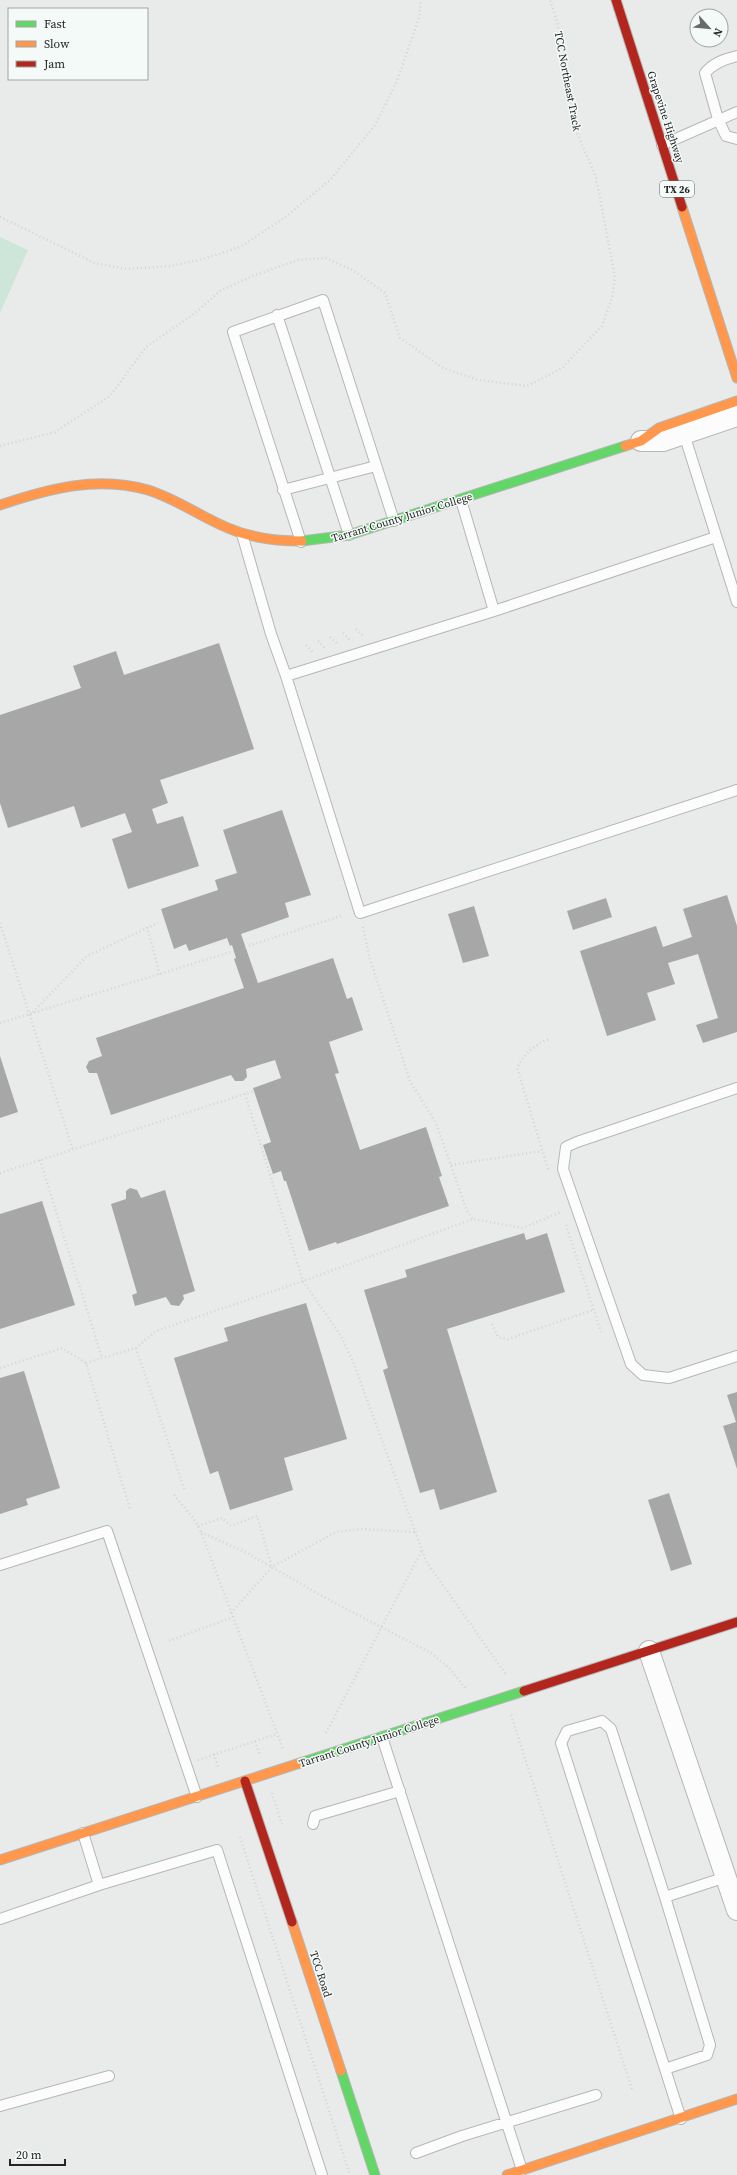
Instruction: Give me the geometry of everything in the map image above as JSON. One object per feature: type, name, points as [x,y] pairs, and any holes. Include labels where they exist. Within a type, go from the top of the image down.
[{"type":"street","name":"Grapevine Highway","points":[[616,0],[737,378]]},
{"type":"street","name":"Tarrant County Junior College","points":[[0,505],[50,489],[69,485],[111,484],[136,487],[163,496],[242,534],[281,542],[301,542],[349,535],[461,500],[641,441],[659,428],[737,401]]},
{"type":"street","name":"Tarrant County Junior College","points":[[641,441],[663,441],[737,416]]},
{"type":"street","name":"Tarrant County Junior College","points":[[0,1860],[737,1622]]},
{"type":"street","points":[[649,1651],[737,1910]]},
{"type":"street","name":"TCC Road","points":[[245,1781],[375,2175]]},
{"type":"street","points":[[506,2175],[681,2119],[737,2099]]},
{"type":"lane","points":[[737,56],[726,58],[711,66],[705,73],[718,120],[726,136],[737,139]]},
{"type":"lane","points":[[662,145],[737,112]]},
{"type":"lane","points":[[301,542],[283,490],[234,332],[323,300],[394,521]]},
{"type":"lane","points":[[278,315],[349,535]]},
{"type":"lane","points":[[684,434],[737,602]]},
{"type":"lane","points":[[283,490],[331,479],[376,466]]},
{"type":"lane","points":[[461,500],[494,611]]},
{"type":"lane","points":[[242,534],[271,634],[286,676],[360,913],[737,790]]},
{"type":"lane","points":[[286,676],[494,611],[716,537]]},
{"type":"lane","points":[[737,1088],[566,1147],[563,1168],[631,1364],[643,1375],[669,1378],[737,1356]]},
{"type":"lane","points":[[0,1565],[107,1531],[197,1797]]},
{"type":"lane","points":[[665,2069],[707,2056],[710,2045],[665,1897],[611,1729],[602,1722],[567,1732],[561,1743],[665,2069],[681,2119]]},
{"type":"lane","points":[[382,1737],[522,2170]]},
{"type":"lane","points":[[312,1824],[315,1816],[400,1791]]},
{"type":"lane","points":[[83,1833],[99,1885]]},
{"type":"lane","points":[[0,1918],[99,1885],[217,1850],[322,2175]]},
{"type":"lane","points":[[665,1897],[726,1877]]},
{"type":"lane","points":[[0,2106],[109,2076]]},
{"type":"lane","points":[[416,2153],[462,2136],[596,2095]]},
{"type":"path","points":[[0,217],[95,263],[127,269],[171,266],[203,259],[240,247],[284,218],[330,180],[375,125],[397,81],[419,18],[421,0]]},
{"type":"path","name":"TCC Northeast Track","points":[[0,446],[55,432],[110,396],[146,346],[194,314],[220,291],[250,277],[298,260],[326,258],[354,271],[385,293],[400,338],[442,368],[478,380],[527,386],[562,368],[602,326],[612,298],[615,277],[596,177],[574,126],[558,25],[550,0]]},
{"type":"path","points":[[360,913],[369,956],[410,1081],[436,1123],[467,1211],[473,1218]]},
{"type":"path","points":[[245,947],[344,915]]},
{"type":"path","points":[[0,923],[73,1150]]},
{"type":"path","points":[[29,1015],[88,956],[158,923]]},
{"type":"path","points":[[147,927],[160,975]]},
{"type":"path","points":[[0,1024],[160,975],[234,950]]},
{"type":"path","points":[[549,1039],[533,1046],[524,1056],[518,1068],[549,1172]]},
{"type":"path","points":[[0,1173],[254,1091]]},
{"type":"path","points":[[245,1094],[303,1281],[341,1336],[354,1364],[426,1561],[508,1678]]},
{"type":"path","points":[[451,1165],[542,1151]]},
{"type":"path","points":[[40,1160],[102,1358]]},
{"type":"path","points":[[86,1363],[136,1348],[156,1331],[303,1281],[473,1218],[523,1228],[562,1213],[560,1206]]},
{"type":"path","points":[[492,1324],[498,1337],[508,1339],[594,1310]]},
{"type":"path","points":[[0,1368],[62,1348],[86,1363],[130,1509]]},
{"type":"path","points":[[136,1348],[185,1492]]},
{"type":"path","points":[[174,1495],[201,1532],[284,1749]]},
{"type":"path","points":[[198,1526],[222,1518],[231,1526],[258,1516],[272,1567]]},
{"type":"path","points":[[231,1613],[272,1567],[336,1532],[362,1529],[416,1532]]},
{"type":"path","points":[[201,1532],[272,1567],[431,1653],[449,1668],[467,1690]]},
{"type":"path","points":[[324,1737],[422,1550]]},
{"type":"path","points":[[169,1641],[233,1617]]},
{"type":"path","points":[[510,1713],[632,2089]]},
{"type":"path","points":[[186,1764],[277,1734]]},
{"type":"path","points":[[255,1741],[261,1760]]},
{"type":"path","points":[[214,1754],[220,1771]]},
{"type":"path","points":[[240,1835],[350,2175]]},
{"type":"green space","points":[[0,237],[28,250],[0,313]]},
{"type":"building","points":[[219,643],[254,749],[160,780],[168,803],[152,809],[157,824],[183,816],[199,866],[128,889],[112,839],[132,832],[125,813],[81,828],[74,806],[8,828],[0,803],[0,715],[81,688],[73,666],[116,651],[124,675]]},
{"type":"building","points":[[282,810],[311,895],[285,903],[289,917],[241,934],[258,983],[333,958],[347,999],[352,997],[363,1030],[329,1042],[339,1073],[335,1074],[360,1150],[426,1127],[442,1176],[439,1177],[449,1206],[337,1244],[336,1242],[309,1251],[286,1181],[284,1181],[281,1171],[273,1174],[263,1145],[271,1142],[253,1088],[281,1078],[275,1060],[246,1069],[247,1077],[243,1081],[235,1081],[231,1075],[111,1115],[97,1073],[89,1073],[86,1067],[89,1061],[102,1056],[96,1038],[244,988],[234,959],[236,958],[232,945],[230,946],[227,938],[189,951],[186,944],[174,949],[161,909],[218,890],[215,880],[237,873],[223,830]]},
{"type":"building","points":[[727,895],[737,926],[737,1032],[703,1043],[696,1025],[718,1018],[698,954],[668,963],[675,984],[647,993],[656,1020],[607,1036],[580,951],[656,926],[663,947],[692,937],[683,909]]},
{"type":"building","points":[[606,898],[612,917],[573,930],[567,911]]},
{"type":"building","points":[[474,906],[489,956],[463,963],[448,914]]},
{"type":"building","points":[[0,1056],[18,1112],[0,1118]]},
{"type":"building","points":[[130,1188],[137,1190],[141,1198],[165,1190],[195,1291],[183,1295],[184,1299],[179,1306],[171,1305],[166,1297],[135,1306],[132,1295],[137,1293],[111,1204],[126,1199],[126,1191]]},
{"type":"building","points":[[42,1201],[75,1305],[0,1329],[0,1214]]},
{"type":"building","points":[[524,1233],[526,1240],[547,1233],[565,1292],[447,1329],[497,1492],[440,1510],[434,1489],[420,1493],[383,1370],[388,1368],[364,1290],[407,1277],[405,1270]]},
{"type":"building","points":[[306,1303],[347,1439],[284,1458],[293,1490],[230,1510],[218,1471],[210,1474],[174,1358],[228,1341],[224,1328]]},
{"type":"building","points":[[24,1371],[60,1488],[26,1499],[28,1505],[0,1514],[0,1378]]},
{"type":"building","points":[[737,1392],[737,1469],[723,1426],[736,1422],[727,1395]]},
{"type":"building","points":[[669,1493],[692,1564],[671,1571],[648,1500]]},
{"type":"traffic: fast","points":[[302,541],[349,535],[625,446]]},
{"type":"traffic: fast","points":[[300,1763],[524,1691]]},
{"type":"traffic: fast","points":[[341,2071],[375,2175]]},
{"type":"traffic: slow","points":[[682,207],[737,378]]},
{"type":"traffic: slow","points":[[625,446],[641,441],[659,428],[737,401]]},
{"type":"traffic: slow","points":[[0,505],[55,489],[73,486],[92,484],[129,486],[159,494],[218,524],[246,534],[264,538],[302,541]]},
{"type":"traffic: slow","points":[[0,1860],[300,1763]]},
{"type":"traffic: slow","points":[[292,1922],[341,2071]]},
{"type":"traffic: slow","points":[[507,2175],[737,2099]]},
{"type":"traffic: jam","points":[[616,0],[682,207]]},
{"type":"traffic: jam","points":[[524,1691],[737,1622]]},
{"type":"traffic: jam","points":[[245,1781],[292,1922]]}]
